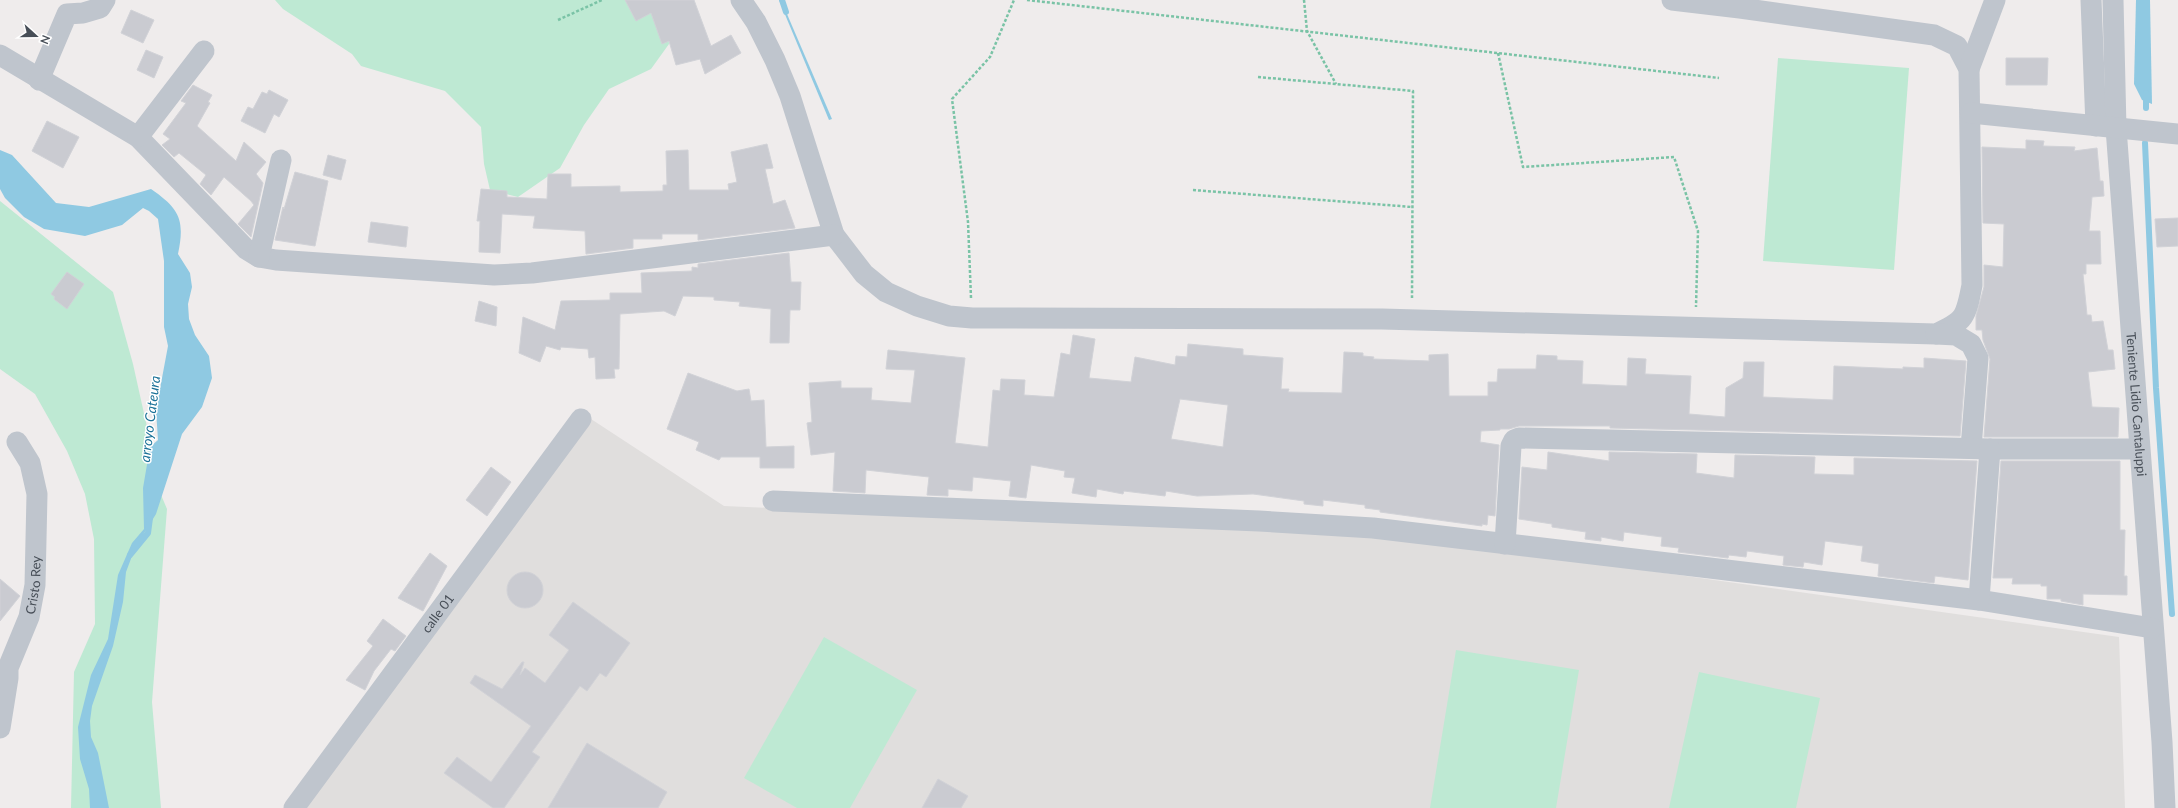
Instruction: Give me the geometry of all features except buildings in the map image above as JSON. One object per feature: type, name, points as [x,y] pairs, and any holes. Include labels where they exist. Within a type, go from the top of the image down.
[{"type":"street","points":[[39,80],[66,7],[83,13],[100,8],[105,0]]},
{"type":"street","points":[[742,0],[756,22],[775,60],[790,96],[834,235],[864,274],[886,292],[917,306],[949,316],[972,318],[1412,320],[1956,335],[1971,344],[1978,358],[1981,448],[1979,600]]},
{"type":"street","points":[[1672,0],[1934,35],[1957,46],[1970,69]]},
{"type":"street","points":[[1936,334],[1958,325],[1968,307],[1972,285],[1970,69],[1995,0]]},
{"type":"street","points":[[2090,0],[2096,126]]},
{"type":"street","name":"Teniente Lidio Cantaluppi","points":[[2113,0],[2116,128],[2152,628],[2170,742],[2171,785],[2165,808]]},
{"type":"street","points":[[138,137],[204,50]]},
{"type":"street","points":[[0,54],[39,80],[138,137],[246,249],[259,257],[276,260],[494,275],[532,273],[834,235]]},
{"type":"street","points":[[1971,113],[2178,134]]},
{"type":"street","points":[[259,257],[281,160]]},
{"type":"street","name":"calle 01","points":[[294,808],[581,419]]},
{"type":"street","points":[[1505,544],[1512,446],[1514,440],[1519,438],[1981,448],[2139,449]]},
{"type":"street","name":"Cristo Rey","points":[[0,728],[8,678],[8,668],[29,617],[35,585],[37,494],[30,463],[17,442]]},
{"type":"street","points":[[773,501],[1259,520],[1373,528],[1979,600],[2152,628]]},
{"type":"path","points":[[558,20],[602,0]]},
{"type":"path","points":[[972,318],[968,222],[952,99],[990,57],[1014,0]]},
{"type":"path","points":[[1027,0],[1718,78]]},
{"type":"path","points":[[1304,0],[1307,31],[1336,84]]},
{"type":"path","points":[[1498,53],[1523,167],[1674,157],[1698,231],[1695,328]]},
{"type":"path","points":[[1258,77],[1413,91],[1412,320]]},
{"type":"path","points":[[1193,190],[1412,207]]},
{"type":"shaded area","points":[[591,419],[724,506],[1387,534],[2119,637],[2125,808],[303,808]]},
{"type":"green space","points":[[275,0],[644,0],[667,18],[669,44],[651,69],[609,89],[584,125],[560,168],[518,197],[490,190],[484,164],[481,127],[445,91],[361,66],[352,54],[283,9]]},
{"type":"green space","points":[[1778,58],[1909,68],[1894,270],[1763,261]]},
{"type":"green space","points":[[0,201],[113,292],[133,364],[153,454],[156,483],[167,509],[152,702],[161,808],[71,808],[74,672],[95,624],[94,539],[85,494],[67,451],[35,394],[0,369]]},
{"type":"green space","points":[[824,637],[917,690],[850,808],[797,808],[744,778]]},
{"type":"green space","points":[[1456,650],[1579,670],[1556,808],[1430,808]]},
{"type":"green space","points":[[1699,672],[1820,698],[1796,808],[1669,808]]},
{"type":"water","points":[[779,0],[781,0],[832,119],[829,120]]},
{"type":"water","points":[[2136,0],[2150,0],[2152,104],[2142,100],[2134,84]]},
{"type":"water","points":[[0,150],[12,155],[56,203],[89,207],[151,189],[161,196],[174,209],[178,216],[181,232],[178,254],[190,273],[192,287],[188,304],[189,319],[195,335],[209,356],[212,378],[202,407],[182,434],[156,514],[135,548],[126,572],[123,602],[113,646],[92,706],[90,721],[91,737],[98,753],[109,808],[90,808],[89,789],[80,759],[78,727],[91,675],[108,639],[118,575],[132,543],[144,529],[143,488],[150,447],[158,440],[156,410],[168,346],[164,327],[164,261],[158,219],[143,208],[122,225],[85,236],[44,229],[24,217],[5,198],[0,189]]},
{"type":"waterway","points":[[782,0],[786,12]]},
{"type":"waterway","points":[[2146,93],[2146,108]]},
{"type":"waterway","points":[[2145,143],[2156,388],[2172,614]]},
{"type":"waterway","name":"arroyo Cateura","points":[[130,555],[148,533],[150,518]]}]
